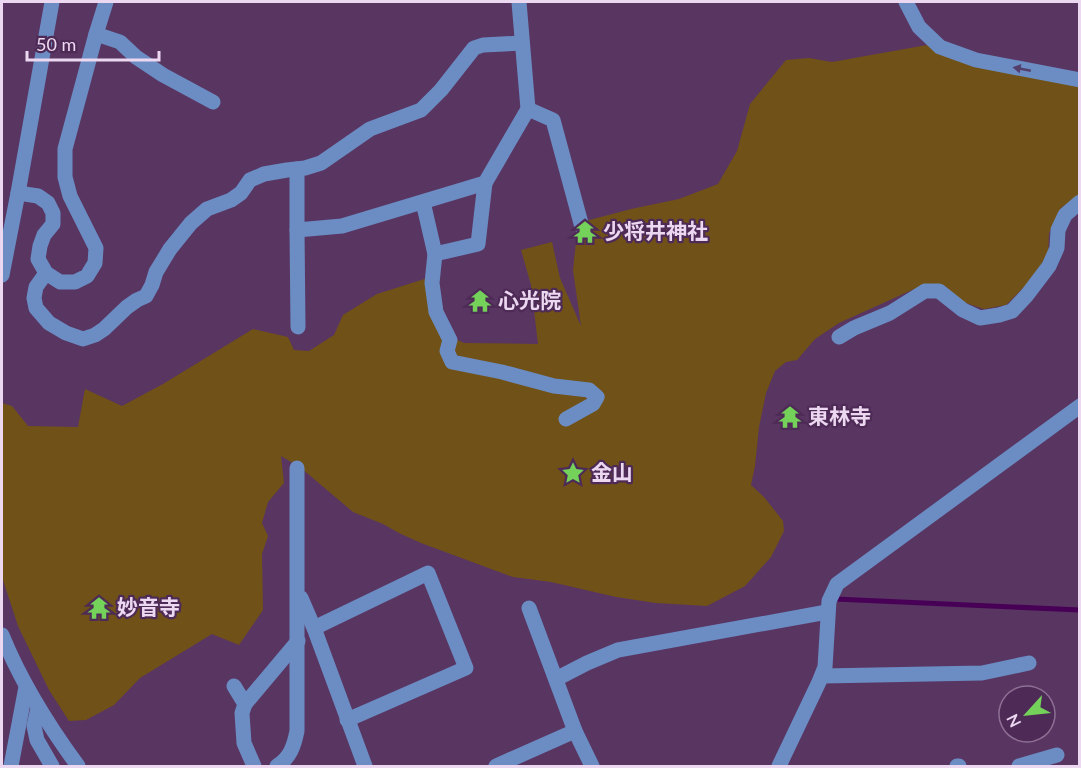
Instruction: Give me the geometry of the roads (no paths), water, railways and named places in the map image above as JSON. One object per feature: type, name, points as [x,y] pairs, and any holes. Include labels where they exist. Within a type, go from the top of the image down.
[{"type":"street","points":[[2,275],[52,2]]},
{"type":"street","points":[[18,193],[38,196],[48,203],[53,213],[53,224],[44,235],[38,260],[46,273],[60,282],[75,282],[87,276],[94,263],[96,248],[70,196],[65,177],[65,149],[106,2]]},
{"type":"street","points":[[435,254],[478,244],[485,183],[528,109],[519,2]]},
{"type":"street","points":[[906,2],[919,27],[940,47],[976,60],[1080,80]]},
{"type":"street","points":[[96,34],[120,42],[136,57],[163,75],[213,102]]},
{"type":"street","points":[[46,273],[36,287],[34,298],[36,308],[50,323],[66,333],[82,339],[94,335],[104,329],[127,307],[146,296],[156,272],[170,249],[191,223],[207,209],[231,200],[241,193],[250,180],[264,174],[305,168],[321,163],[370,129],[421,110],[447,83],[474,48],[483,45],[522,43]]},
{"type":"street","points":[[528,109],[553,120],[582,227]]},
{"type":"street","points":[[297,169],[298,327]]},
{"type":"street","points":[[297,230],[342,226],[485,183]]},
{"type":"street","points":[[423,202],[435,254],[432,283],[436,312],[450,340],[447,351],[452,362],[554,386],[589,390],[597,398],[593,404],[566,419]]},
{"type":"street","points":[[839,337],[890,313],[925,291],[939,291],[963,310],[980,318],[1012,311],[1049,266],[1057,248],[1058,230],[1065,215],[1080,202]]},
{"type":"street","points":[[779,766],[825,667],[827,612],[829,601],[837,584],[1080,406]]},
{"type":"street","points":[[277,766],[289,756],[297,731],[297,468]]},
{"type":"street","points":[[314,628],[428,573],[466,668],[347,720]]},
{"type":"street","points":[[297,590],[314,628],[365,766]]},
{"type":"street","points":[[530,608],[576,731],[592,766]]},
{"type":"street","points":[[556,679],[618,650],[827,612]]},
{"type":"street","points":[[2,635],[38,708],[78,766]]},
{"type":"street","points":[[254,766],[244,743],[242,713],[245,704],[298,641]]},
{"type":"street","points":[[822,676],[982,673],[1029,663]]},
{"type":"street","points":[[234,686],[245,704]]},
{"type":"street","points":[[11,766],[27,687]]},
{"type":"street","points":[[38,708],[34,726],[37,740],[52,766]]},
{"type":"street","points":[[496,766],[576,731]]},
{"type":"street","points":[[1019,766],[1057,755]]},
{"type":"waterway","points":[[835,599],[1080,610]]},
{"type":"place","name":"少将井神社","points":[[585,232]]},
{"type":"place","name":"心光院","points":[[480,301]]},
{"type":"place","name":"東林寺","points":[[790,417]]},
{"type":"place","name":"金山","points":[[573,473]]},
{"type":"place","name":"妙音寺","points":[[99,608]]}]
